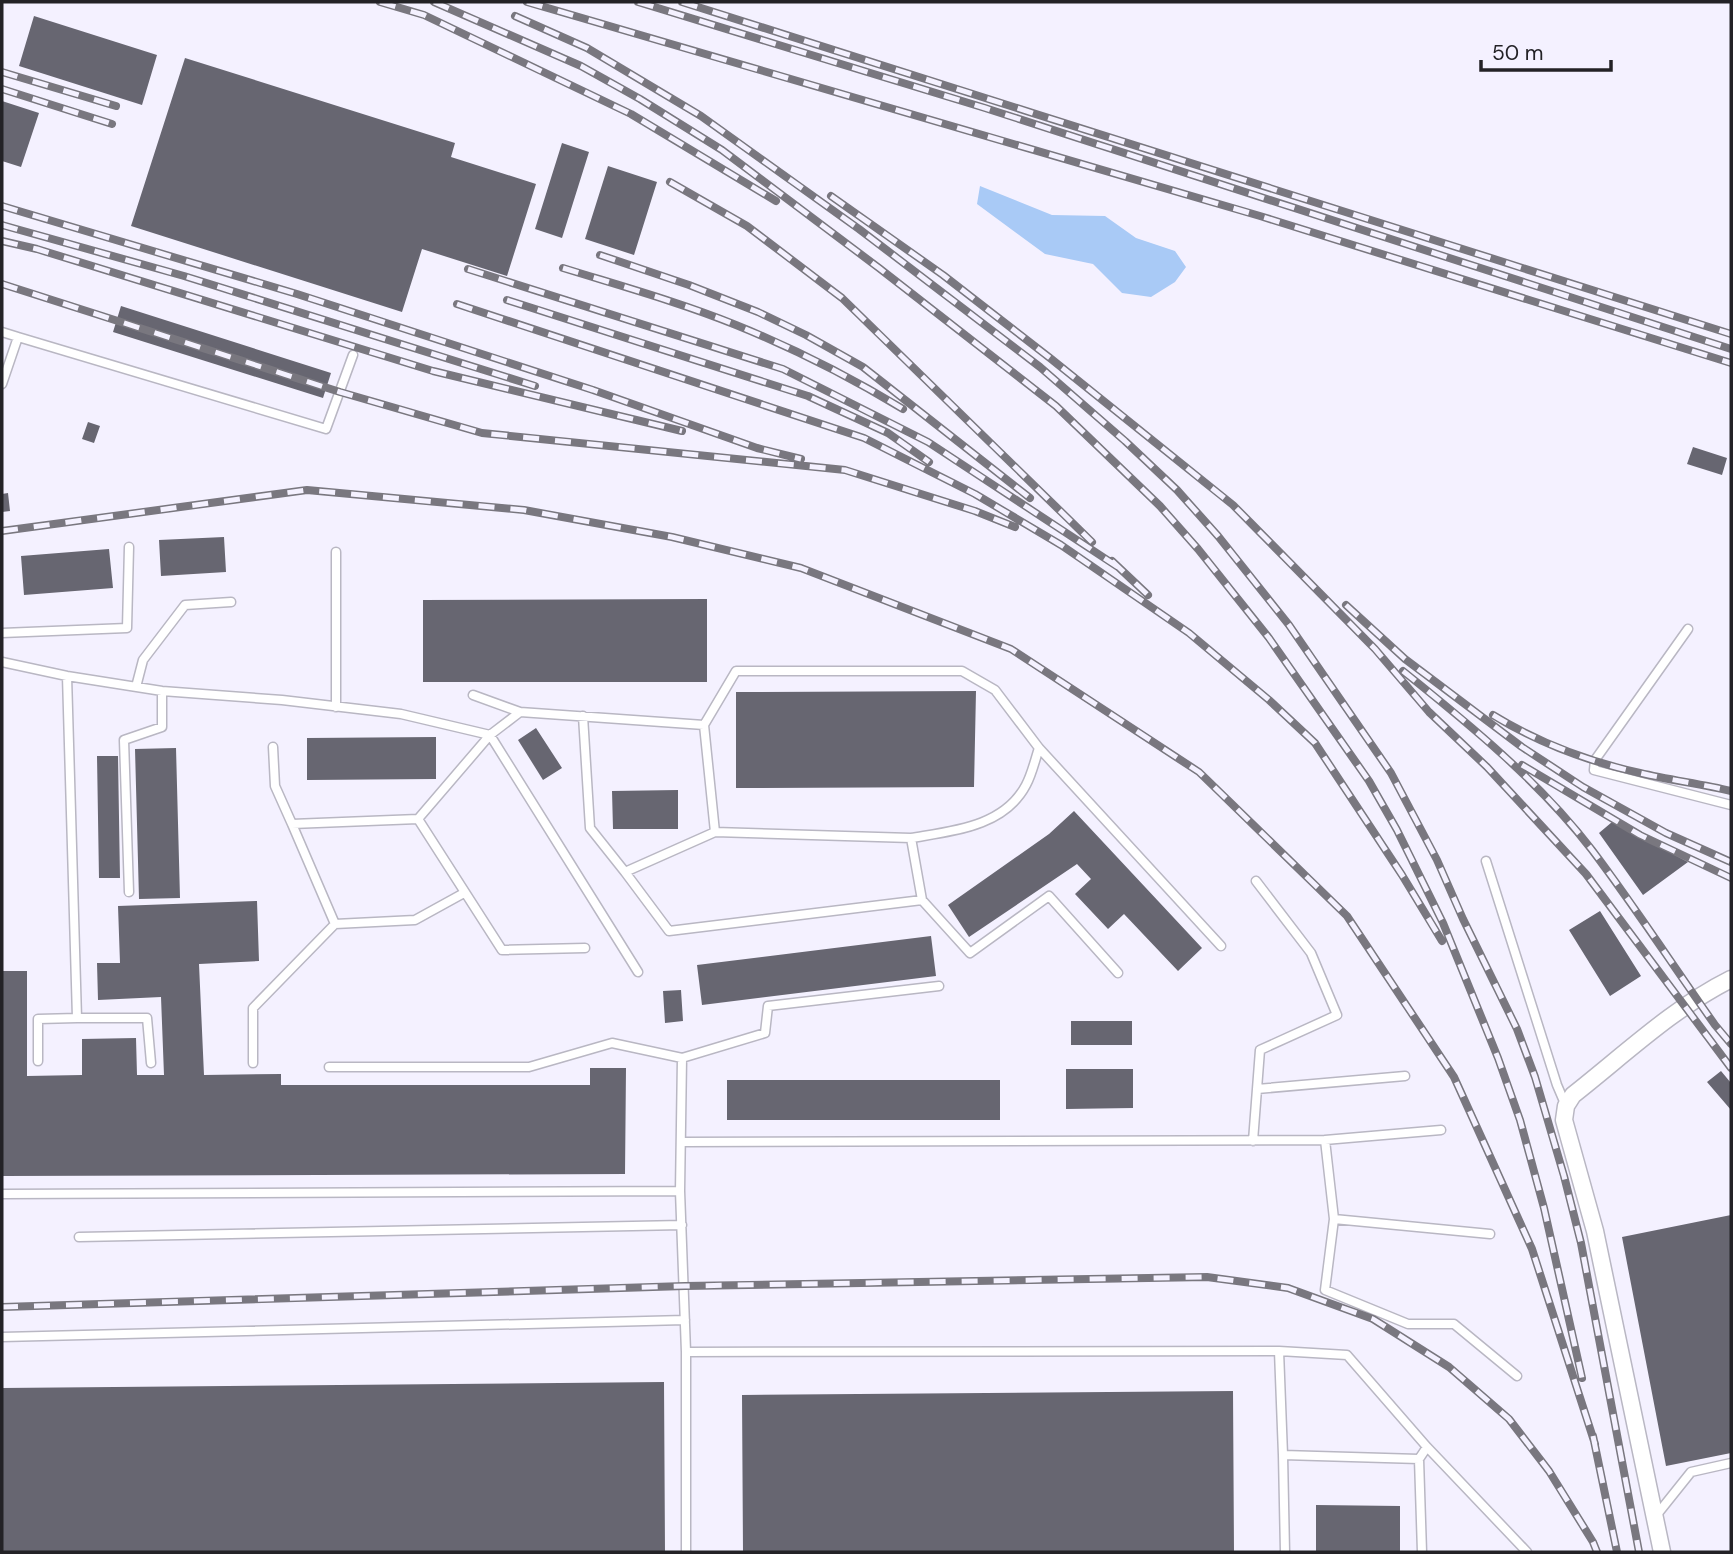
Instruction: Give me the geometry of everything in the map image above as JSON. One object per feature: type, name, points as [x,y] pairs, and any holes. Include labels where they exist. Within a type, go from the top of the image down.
[{"type":"street","points":[[1662,1552],[1595,1231],[1564,1120],[1566,1106],[1573,1095],[1685,1006],[1731,979]]},
{"type":"lane","points":[[2,332],[326,429],[353,355]]},
{"type":"lane","points":[[2,384],[18,337]]},
{"type":"lane","points":[[2,633],[127,628],[129,547]]},
{"type":"lane","points":[[336,552],[337,707]]},
{"type":"lane","points":[[136,687],[143,660],[185,605],[231,602]]},
{"type":"lane","points":[[1688,629],[1595,760],[1594,769],[1731,805]]},
{"type":"lane","points":[[2,662],[67,676],[162,691],[401,714],[490,735],[638,972]]},
{"type":"lane","points":[[715,832],[704,725],[736,671],[962,671],[995,690],[1039,748],[1221,946]]},
{"type":"lane","points":[[67,676],[76,1018]]},
{"type":"lane","points":[[129,892],[124,740],[162,727],[162,691]]},
{"type":"lane","points":[[473,695],[520,712],[704,725]]},
{"type":"lane","points":[[292,824],[418,819],[490,735],[520,712]]},
{"type":"lane","points":[[583,716],[590,828],[669,931],[922,900]]},
{"type":"lane","points":[[274,747],[275,786],[335,924]]},
{"type":"lane","points":[[625,872],[715,832],[911,838],[966,829],[1002,814],[1026,786],[1039,748]]},
{"type":"lane","points":[[418,819],[502,950],[585,948]]},
{"type":"lane","points":[[911,838],[922,900],[970,953],[1049,896],[1118,973]]},
{"type":"lane","points":[[1486,861],[1566,1106]]},
{"type":"lane","points":[[1253,1141],[1261,1050],[1337,1015],[1311,953],[1256,881]]},
{"type":"lane","points":[[253,1063],[253,1008],[335,924],[415,920],[464,893]]},
{"type":"lane","points":[[329,1067],[529,1067],[612,1043],[682,1058],[765,1033],[768,1006],[939,986]]},
{"type":"lane","points":[[38,1061],[38,1018],[147,1018],[150,1063]]},
{"type":"lane","points":[[682,1058],[680,1191],[687,1352],[686,1552]]},
{"type":"lane","points":[[1257,1089],[1405,1076]]},
{"type":"lane","points":[[682,1142],[1325,1140],[1441,1130]]},
{"type":"lane","points":[[1325,1140],[1334,1219],[1325,1290],[1408,1324],[1454,1324],[1517,1376]]},
{"type":"lane","points":[[2,1194],[680,1191]]},
{"type":"lane","points":[[1334,1219],[1490,1234]]},
{"type":"lane","points":[[79,1237],[682,1225]]},
{"type":"lane","points":[[2,1338],[685,1320]]},
{"type":"lane","points":[[687,1352],[1279,1351],[1347,1355],[1427,1447],[1527,1552]]},
{"type":"lane","points":[[1279,1351],[1285,1552]]},
{"type":"lane","points":[[1422,1552],[1419,1459],[1427,1447]]},
{"type":"lane","points":[[1283,1455],[1419,1459]]},
{"type":"lane","points":[[1656,1517],[1691,1472],[1731,1463]]},
{"type":"water","points":[[980,186],[1052,215],[1105,216],[1136,238],[1175,251],[1186,267],[1175,282],[1151,297],[1122,293],[1093,264],[1045,254],[977,204]]},
{"type":"building","points":[[34,16],[157,55],[142,105],[19,66]]},
{"type":"building","points":[[185,58],[455,143],[451,157],[536,184],[507,276],[422,249],[402,312],[131,226]]},
{"type":"building","points":[[2,101],[39,113],[21,167],[2,161]]},
{"type":"building","points":[[562,143],[589,152],[562,238],[535,229]]},
{"type":"building","points":[[608,166],[657,182],[634,255],[585,239]]},
{"type":"building","points":[[121,306],[331,373],[323,398],[113,332]]},
{"type":"building","points":[[88,422],[100,426],[94,443],[82,439]]},
{"type":"building","points":[[1693,447],[1727,458],[1722,475],[1687,464]]},
{"type":"building","points":[[8,493],[10,511],[2,512],[2,494]]},
{"type":"building","points":[[224,537],[226,572],[161,576],[159,540]]},
{"type":"building","points":[[109,549],[113,588],[24,595],[21,556]]},
{"type":"building","points":[[707,599],[707,682],[423,682],[423,600]]},
{"type":"building","points":[[976,691],[974,787],[736,788],[736,692]]},
{"type":"building","points":[[536,728],[562,768],[543,780],[518,740]]},
{"type":"building","points":[[436,737],[436,779],[307,780],[307,738]]},
{"type":"building","points":[[176,748],[180,898],[139,899],[135,749]]},
{"type":"building","points":[[97,756],[118,756],[120,878],[99,878]]},
{"type":"building","points":[[678,790],[678,829],[613,829],[612,791]]},
{"type":"building","points":[[1074,811],[1202,948],[1178,971],[1124,914],[1108,929],[1075,894],[1091,879],[1077,864],[969,937],[948,905],[1049,834]]},
{"type":"building","points":[[1612,822],[1688,862],[1643,895],[1599,833]]},
{"type":"building","points":[[257,901],[259,961],[199,964],[204,1075],[281,1074],[281,1085],[590,1085],[590,1068],[626,1068],[625,1174],[2,1176],[2,971],[27,971],[27,1076],[82,1075],[82,1039],[136,1038],[137,1075],[164,1075],[161,997],[98,1000],[97,963],[120,963],[118,906]]},
{"type":"building","points":[[1600,911],[1641,976],[1610,996],[1569,930]]},
{"type":"building","points":[[931,936],[936,976],[702,1005],[697,965]]},
{"type":"building","points":[[681,990],[683,1021],[665,1023],[663,991]]},
{"type":"building","points":[[1071,1021],[1132,1021],[1132,1045],[1071,1045]]},
{"type":"building","points":[[1066,1069],[1133,1069],[1133,1108],[1066,1109]]},
{"type":"building","points":[[1721,1071],[1731,1083],[1731,1110],[1707,1082]]},
{"type":"building","points":[[727,1080],[1000,1080],[1000,1120],[727,1120]]},
{"type":"building","points":[[1731,1215],[1731,1453],[1666,1466],[1622,1237]]},
{"type":"building","points":[[664,1382],[665,1552],[2,1552],[2,1388]]},
{"type":"building","points":[[1233,1391],[1234,1552],[743,1552],[742,1395]]},
{"type":"building","points":[[1316,1505],[1400,1506],[1400,1552],[1316,1552]]},
{"type":"railway","points":[[380,2],[424,15],[631,114],[776,201]]},
{"type":"railway","points":[[434,2],[581,66],[722,150],[1056,406],[1160,506],[1198,549],[1269,638],[1369,781],[1397,830],[1443,923],[1520,1120],[1544,1208],[1582,1378]]},
{"type":"railway","points":[[527,2],[1260,216],[1731,363]]},
{"type":"railway","points":[[638,2],[985,108],[1731,349]]},
{"type":"railway","points":[[682,2],[1731,334]]},
{"type":"railway","points":[[515,16],[587,48],[701,116],[859,229],[1040,367],[1177,490],[1218,536],[1289,625],[1391,773],[1437,860],[1517,1029],[1535,1077],[1581,1243],[1639,1552]]},
{"type":"railway","points":[[2,72],[116,106]]},
{"type":"railway","points":[[2,89],[112,124]]},
{"type":"railway","points":[[670,182],[747,226],[842,298],[1092,542]]},
{"type":"railway","points":[[831,196],[943,275],[1233,505],[1375,649],[1429,712],[1487,767],[1586,874],[1731,1068]]},
{"type":"railway","points":[[2,206],[297,294],[593,390],[757,448],[801,459]]},
{"type":"railway","points":[[2,225],[184,276],[535,386]]},
{"type":"railway","points":[[2,241],[37,249],[433,371],[682,431]]},
{"type":"railway","points":[[600,255],[758,312],[863,367],[1030,498]]},
{"type":"railway","points":[[563,268],[736,325],[821,364],[903,409]]},
{"type":"railway","points":[[468,269],[783,369],[928,442],[1118,567]]},
{"type":"railway","points":[[2,284],[340,392],[482,433],[845,470],[975,511],[1015,527]]},
{"type":"railway","points":[[507,300],[808,396],[888,433],[929,462]]},
{"type":"railway","points":[[457,304],[864,438],[975,494],[1061,545],[1189,633],[1269,700],[1315,743],[1442,941]]},
{"type":"railway","points":[[2,531],[307,490],[524,510],[672,537],[801,568],[1011,649],[1199,772],[1347,916],[1454,1077],[1532,1249],[1595,1444]]},
{"type":"railway","points":[[1112,561],[1148,595]]},
{"type":"railway","points":[[1346,605],[1405,659],[1522,747],[1583,787],[1666,833],[1731,862]]},
{"type":"railway","points":[[1403,671],[1503,755],[1572,825],[1731,1044]]},
{"type":"railway","points":[[1493,715],[1564,750],[1602,763],[1731,791]]},
{"type":"railway","points":[[1522,765],[1640,835],[1731,878]]},
{"type":"railway","points":[[2,1307],[685,1286],[1207,1277],[1288,1288],[1373,1319],[1449,1367],[1509,1419],[1549,1471],[1597,1552]]},
{"type":"railway","points":[[1593,1436],[1617,1552]]}]
